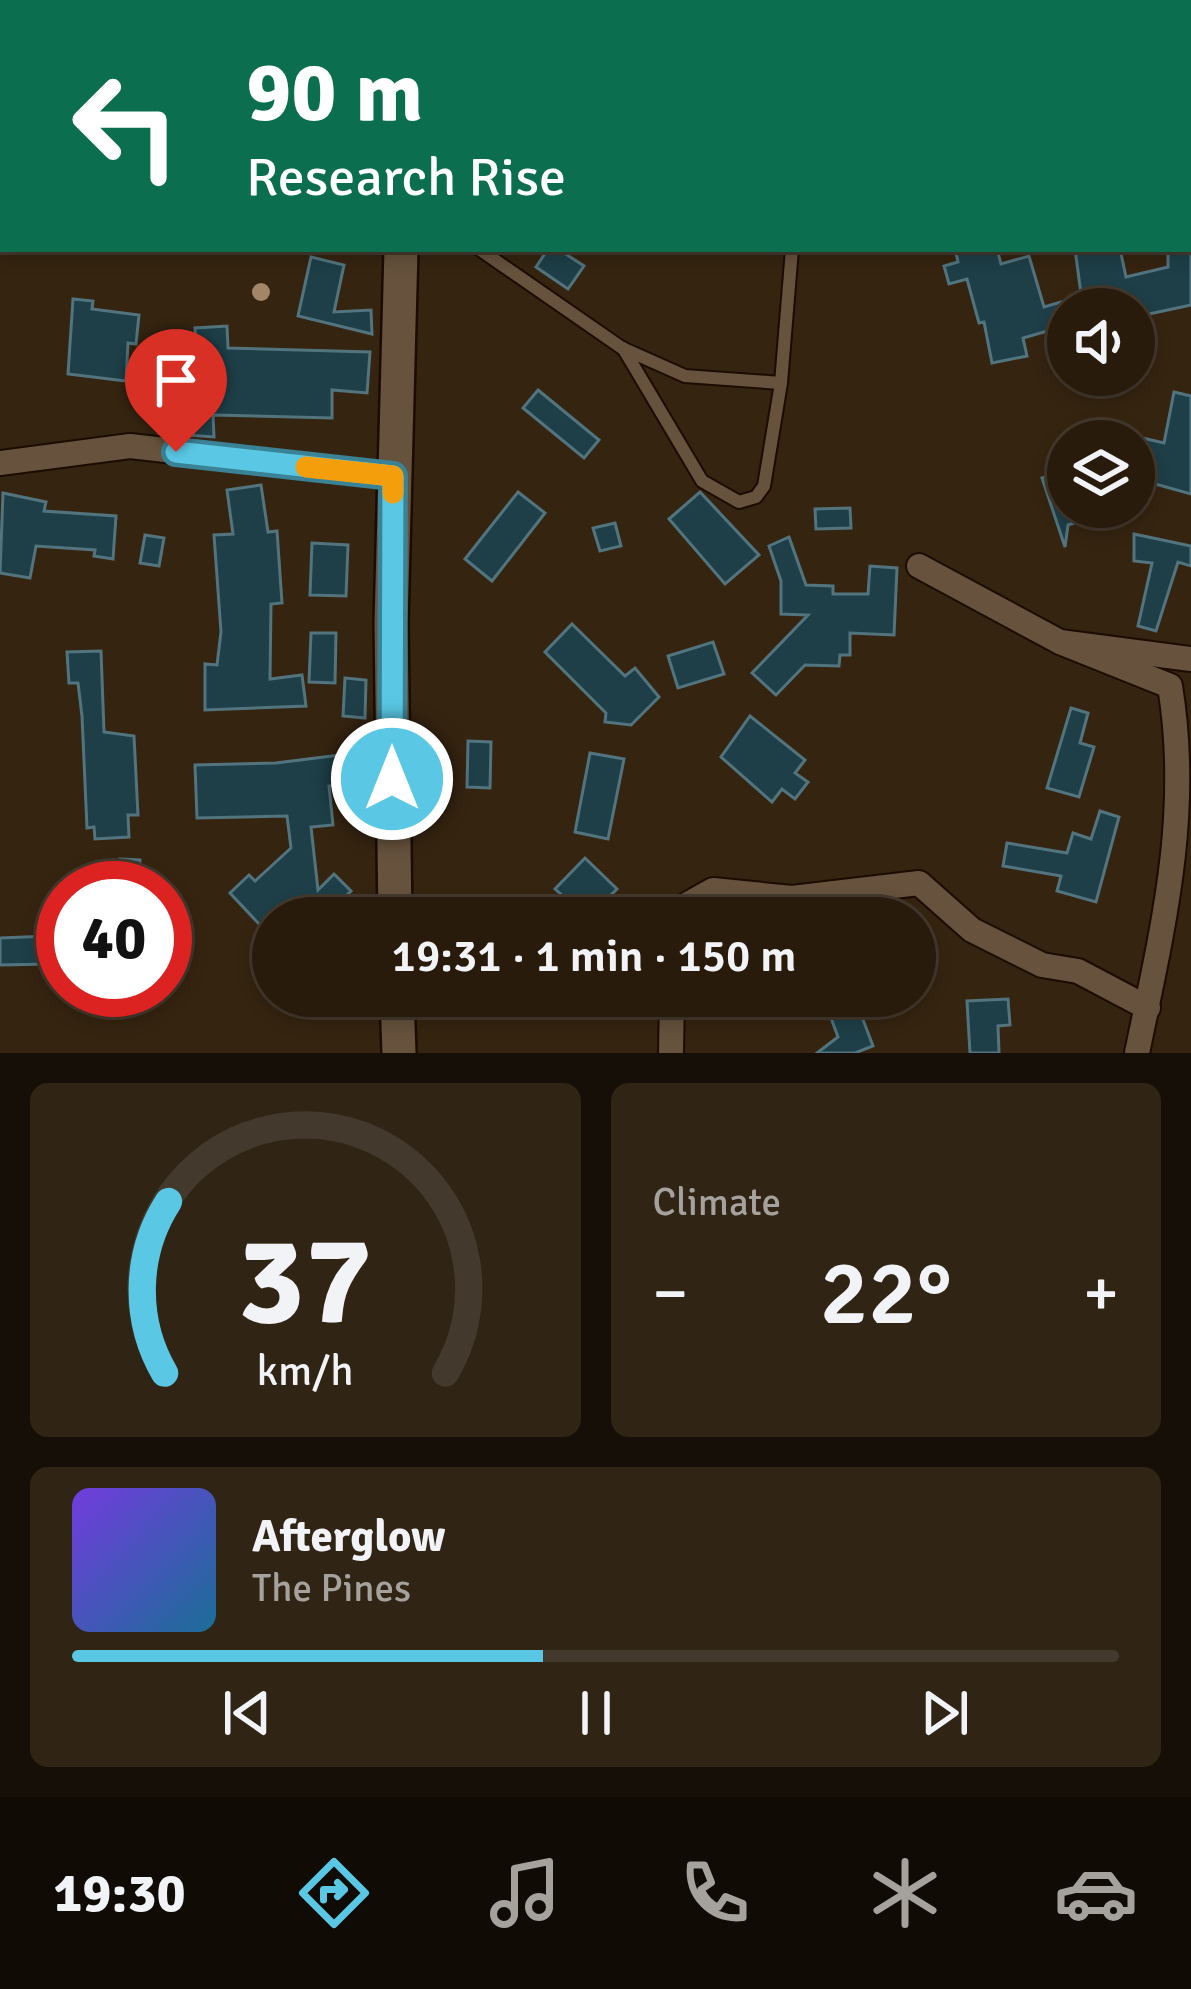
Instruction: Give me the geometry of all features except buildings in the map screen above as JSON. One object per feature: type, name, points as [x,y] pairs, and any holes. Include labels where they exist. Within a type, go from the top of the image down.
[{"type":"street","points":[[395,897],[393,476],[401,252]]},
{"type":"street","points":[[0,463],[130,446],[393,476]]},
{"type":"street","points":[[919,566],[1060,642],[1170,686],[1184,728],[1190,771],[1186,843],[1137,1053]]},
{"type":"street","points":[[1060,642],[1191,659]]},
{"type":"street","points":[[801,897],[920,883],[935,897]]},
{"type":"street","points":[[701,897],[713,890],[782,897]]},
{"type":"street","points":[[936,897],[972,930],[1042,964],[1078,971],[1148,1008]]},
{"type":"street","points":[[398,1017],[399,1053]]},
{"type":"street","points":[[671,1053],[672,1017]]},
{"type":"lane","points":[[482,252],[622,347],[685,376],[781,383]]},
{"type":"lane","points":[[622,347],[702,481],[739,502],[756,497],[764,486],[781,383],[792,252]]},
{"type":"slow traffic","points":[[306,467],[393,476],[393,493]]},
{"type":"route","points":[[176,452],[393,476],[392,779]]}]
